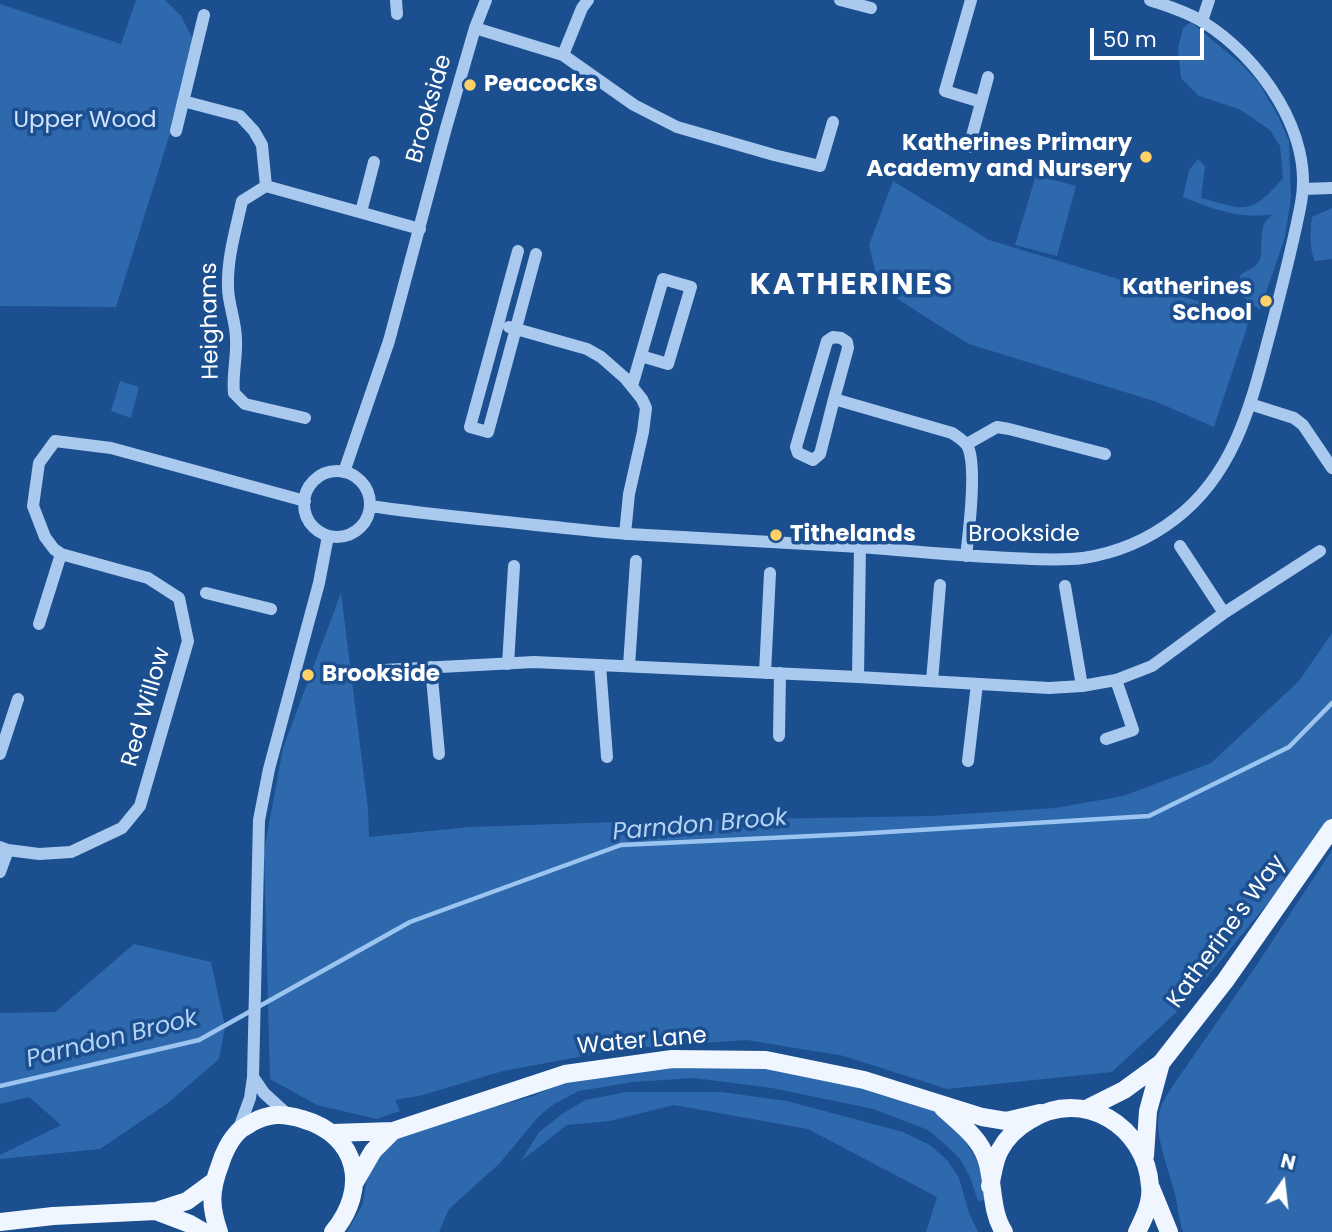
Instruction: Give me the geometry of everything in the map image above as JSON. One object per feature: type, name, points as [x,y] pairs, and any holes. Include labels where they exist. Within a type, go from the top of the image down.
[{"type":"main road","name":"Katherine's Way","points":[[1087,1109],[1124,1090],[1160,1063],[1225,981],[1332,828]]},
{"type":"main road","name":"Water Lane","points":[[333,1133],[393,1130],[565,1074],[672,1059],[766,1060],[864,1080],[940,1105],[1006,1121],[1069,1107],[1087,1109]]},
{"type":"main road","name":"Katherine's Way","points":[[1145,1157],[1148,1111],[1160,1063]]},
{"type":"main road","name":"Water Lane","points":[[940,1105],[977,1140],[986,1159],[999,1224],[1004,1232]]},
{"type":"main road","points":[[1087,1109],[1112,1119],[1124,1128],[1145,1157],[1151,1188],[1169,1232]]},
{"type":"main road","points":[[990,1186],[999,1150],[1017,1128],[1040,1113]]},
{"type":"main road","points":[[219,1232],[212,1212],[213,1182],[223,1156],[238,1131],[264,1116],[288,1115],[312,1122],[333,1133],[350,1154],[355,1182]]},
{"type":"main road","points":[[333,1232],[344,1219],[355,1182],[373,1151],[393,1130]]},
{"type":"main road","points":[[0,1222],[53,1216],[156,1211],[187,1201],[213,1182]]},
{"type":"main road","points":[[1137,1232],[1146,1215],[1151,1188]]},
{"type":"main road","points":[[156,1211],[204,1232]]},
{"type":"street","points":[[396,0],[397,14]]},
{"type":"street","name":"Brookside","points":[[344,472],[389,341],[446,128],[475,28],[486,0]]},
{"type":"street","points":[[563,55],[582,8],[589,0]]},
{"type":"street","points":[[840,0],[871,8]]},
{"type":"street","points":[[971,0],[945,91],[981,102]]},
{"type":"street","name":"Brookside","points":[[370,506],[625,534],[1051,559],[1082,558],[1113,551],[1146,538],[1177,518],[1222,470],[1251,404],[1294,239],[1303,189],[1300,154],[1294,130],[1269,85],[1238,48],[1202,20],[1150,0]]},
{"type":"street","points":[[1202,20],[1209,0]]},
{"type":"street","points":[[176,131],[204,15]]},
{"type":"street","points":[[475,28],[563,55],[634,104],[677,127],[774,155],[820,166],[833,122]]},
{"type":"street","points":[[969,147],[988,77]]},
{"type":"street","points":[[183,101],[240,116],[262,145],[267,186],[420,229]]},
{"type":"street","points":[[361,212],[374,162]]},
{"type":"street","name":"Heighams","points":[[267,186],[242,201],[229,261],[228,289],[237,343],[232,379],[234,393],[245,404],[305,418]]},
{"type":"street","points":[[1303,189],[1332,188]]},
{"type":"street","points":[[517,251],[470,427],[488,432],[536,254]]},
{"type":"street","points":[[632,386],[663,279],[691,287],[668,364],[641,356]]},
{"type":"street","points":[[498,324],[587,349],[607,362],[642,399],[646,408],[643,432],[629,494],[625,534]]},
{"type":"street","points":[[833,337],[847,342],[848,348],[834,399],[820,454],[813,460],[797,453],[796,447],[827,341],[833,337]]},
{"type":"street","points":[[834,399],[952,433],[967,444],[972,459],[966,556]]},
{"type":"street","points":[[1251,404],[1294,418],[1303,425],[1332,468]]},
{"type":"street","points":[[967,444],[997,427],[1105,454]]},
{"type":"street","points":[[39,624],[61,554],[44,537],[33,506],[39,463],[55,441],[111,448],[304,501]]},
{"type":"street","points":[[344,472],[360,480],[366,488],[370,506],[364,524],[357,531],[338,537],[328,536],[310,523],[304,501],[307,490],[322,475],[344,472]]},
{"type":"street","points":[[238,1131],[250,1098],[253,1077],[259,820],[268,769],[319,583],[328,536]]},
{"type":"street","points":[[1180,546],[1224,613]]},
{"type":"street","points":[[858,677],[860,547]]},
{"type":"street","points":[[384,670],[534,662],[1049,688],[1082,686],[1116,680],[1152,666],[1224,613],[1320,551]]},
{"type":"street","name":"Red Willow","points":[[0,872],[4,848],[39,854],[71,852],[122,828],[140,806],[188,641],[179,598],[148,579],[61,554]]},
{"type":"street","points":[[629,666],[636,561]]},
{"type":"street","points":[[508,664],[513,566]]},
{"type":"street","points":[[765,673],[770,573]]},
{"type":"street","points":[[932,681],[940,585]]},
{"type":"street","points":[[1065,586],[1082,686]]},
{"type":"street","points":[[206,593],[271,610]]},
{"type":"street","points":[[600,665],[607,757]]},
{"type":"street","points":[[431,667],[439,754]]},
{"type":"street","points":[[779,736],[780,673]]},
{"type":"street","points":[[1105,739],[1133,730],[1116,680]]},
{"type":"street","points":[[968,761],[976,684]]},
{"type":"street","points":[[0,754],[18,699]]},
{"type":"street","points":[[253,1077],[264,1093],[288,1115]]},
{"type":"green space","name":"Upper Wood","points":[[136,0],[165,0],[181,16],[197,47],[116,307],[0,306],[0,4],[121,44]]},
{"type":"green space","points":[[1191,22],[1240,63],[1259,83],[1289,141],[1291,197],[1285,237],[1260,310],[1239,294],[1237,286],[1241,274],[1260,260],[1263,227],[1273,214],[1238,214],[1183,197],[1189,170],[1198,159],[1205,166],[1201,198],[1238,207],[1254,204],[1263,199],[1283,178],[1280,146],[1270,130],[1239,109],[1199,96],[1181,78],[1178,48],[1183,28]]},
{"type":"green space","points":[[1036,175],[1076,186],[1057,256],[1015,245]]},
{"type":"green space","points":[[893,181],[989,240],[1128,282],[1251,315],[1214,427],[1157,402],[969,344],[889,293],[875,270],[869,245]]},
{"type":"green space","points":[[1332,208],[1332,259],[1315,261],[1310,234],[1312,217]]},
{"type":"green space","points":[[120,381],[139,387],[131,418],[111,411]]},
{"type":"green space","points":[[341,593],[368,808],[369,837],[470,827],[932,816],[1055,808],[1123,796],[1211,763],[1299,681],[1332,633],[1332,825],[1184,1005],[1112,1072],[947,1089],[844,1056],[747,1040],[622,1049],[503,1071],[423,1095],[395,1100],[400,1111],[377,1119],[317,1105],[270,1079],[264,851],[283,748]]},
{"type":"green space","points":[[1332,850],[1332,1232],[1183,1232],[1159,1132],[1161,1106]]},
{"type":"green space","points":[[134,944],[211,962],[225,1027],[219,1059],[168,1103],[100,1149],[0,1159],[0,1155],[61,1125],[29,1097],[0,1104],[0,1013],[55,1012]]},
{"type":"green space","points":[[730,1065],[785,1070],[861,1086],[938,1113],[956,1127],[977,1160],[989,1199],[978,1201],[970,1177],[960,1159],[928,1130],[873,1109],[772,1088],[694,1078],[633,1082],[579,1091],[554,1104],[539,1116],[500,1163],[449,1209],[439,1232],[347,1232],[362,1206],[367,1179],[382,1151],[401,1135],[485,1107],[533,1096],[569,1080],[646,1067]]},
{"type":"green space","points":[[626,1092],[721,1092],[787,1101],[903,1132],[930,1145],[948,1161],[959,1178],[969,1213],[978,1232],[926,1232],[937,1197],[808,1129],[674,1105],[610,1121],[567,1125],[521,1161],[539,1132],[562,1114],[585,1100]]},
{"type":"waterway","name":"Parndon Brook","points":[[0,1086],[199,1040],[410,922],[621,845],[1149,816],[1289,747],[1332,703]]},
{"type":"place","name":"Peacocks","points":[[470,85]]},
{"type":"place","name":"Katherines Primary Academy and Nursery","points":[[1146,157]]},
{"type":"place","name":"Katherines School","points":[[1266,301]]},
{"type":"place","name":"Tithelands","points":[[776,535]]},
{"type":"place","name":"Brookside","points":[[308,675]]},
{"type":"district","name":"KATHERINES","points":[[852,286]]}]
